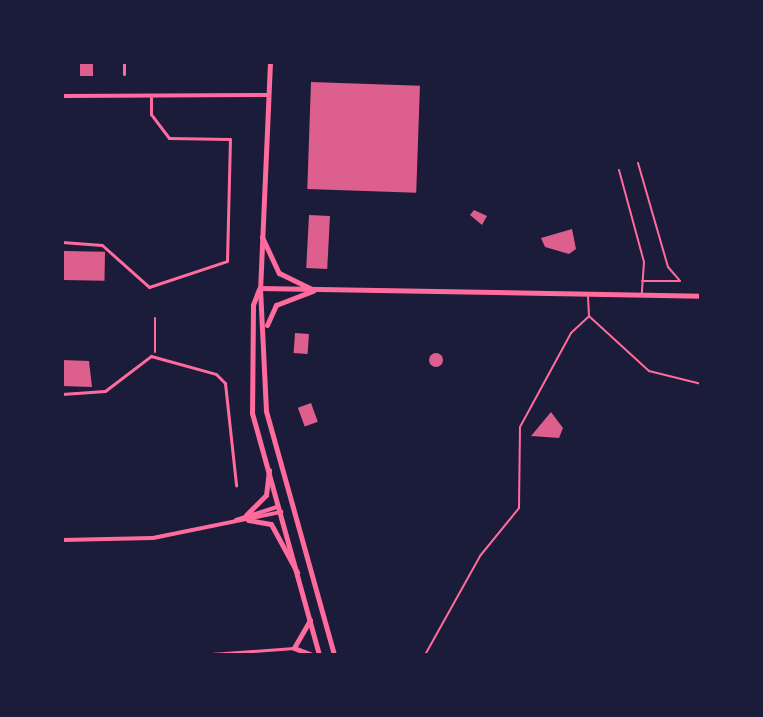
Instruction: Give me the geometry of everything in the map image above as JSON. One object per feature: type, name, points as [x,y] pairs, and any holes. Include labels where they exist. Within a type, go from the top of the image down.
[{"type":"main road","points":[[270,62],[260,288],[266,411],[296,505],[334,655]]},
{"type":"main road","points":[[262,236],[279,273],[314,290]]},
{"type":"main road","points":[[260,288],[701,296]]},
{"type":"main road","points":[[260,288],[253,305],[252,413],[267,453],[319,655]]},
{"type":"main road","points":[[264,330],[276,305],[314,290]]},
{"type":"main road","points":[[267,453],[266,495],[247,517],[271,524],[298,573]]},
{"type":"main road","points":[[281,509],[296,505]]},
{"type":"main road","points":[[310,619],[294,648],[312,655]]},
{"type":"street","points":[[124,62],[124,74]]},
{"type":"street","points":[[62,242],[102,245],[149,287],[227,261],[230,139],[169,138],[151,114],[151,94]]},
{"type":"street","points":[[62,96],[268,95]]},
{"type":"street","points":[[638,163],[668,267],[680,281],[642,281]]},
{"type":"street","points":[[619,170],[644,262],[642,296]]},
{"type":"street","points":[[588,296],[589,316],[649,371],[701,384]]},
{"type":"street","points":[[425,655],[480,556],[519,508],[520,427],[571,333],[589,316]]},
{"type":"street","points":[[62,394],[105,391],[151,356],[216,374],[225,383],[236,485]]},
{"type":"street","points":[[62,540],[153,538],[281,509]]},
{"type":"street","points":[[197,655],[294,648]]},
{"type":"path","points":[[144,355],[155,353],[155,318]]},
{"type":"building","points":[[80,62],[93,62],[93,76],[80,76]]},
{"type":"building","points":[[311,82],[420,86],[416,193],[307,189]]},
{"type":"building","points":[[474,210],[487,216],[482,225],[470,215]]},
{"type":"building","points":[[309,215],[330,216],[327,269],[306,268]]},
{"type":"building","points":[[572,229],[576,249],[569,254],[545,247],[541,238]]},
{"type":"building","points":[[64,251],[105,252],[104,281],[63,280]]},
{"type":"building","points":[[295,333],[309,334],[308,354],[294,353]]},
{"type":"building","points":[[436,353],[443,360],[436,367],[429,360]]},
{"type":"building","points":[[62,360],[89,361],[92,387],[62,386]]},
{"type":"building","points":[[311,403],[318,422],[305,427],[298,408]]},
{"type":"building","points":[[551,412],[563,428],[559,438],[531,436]]}]
